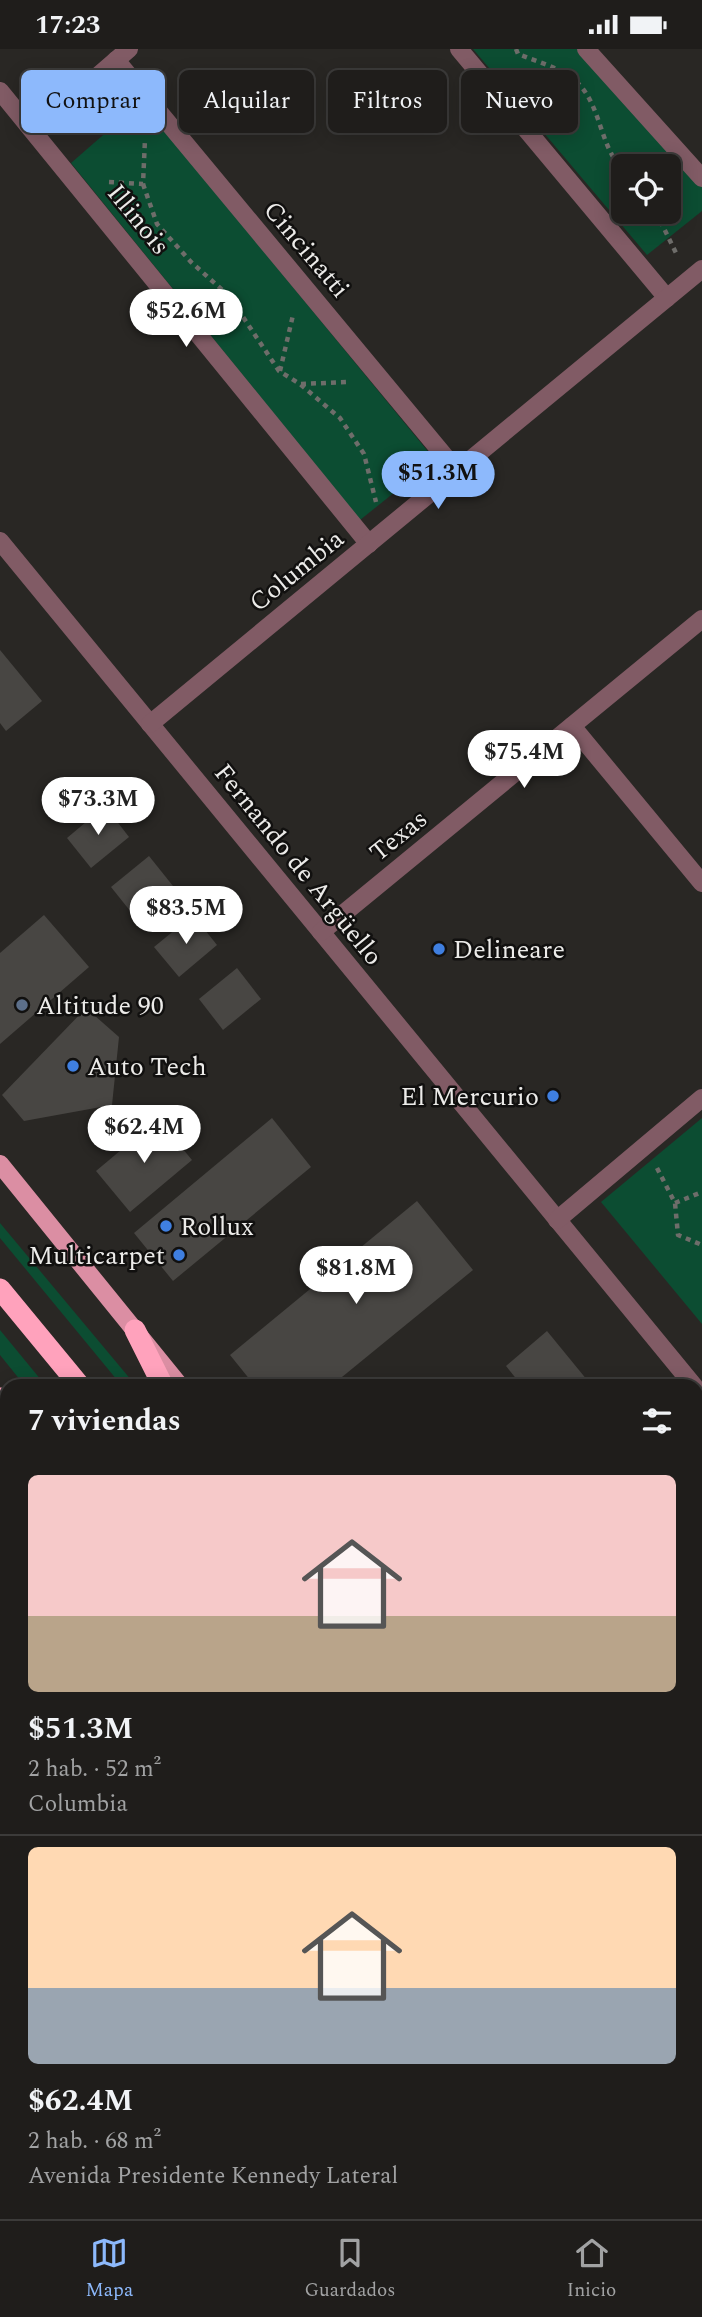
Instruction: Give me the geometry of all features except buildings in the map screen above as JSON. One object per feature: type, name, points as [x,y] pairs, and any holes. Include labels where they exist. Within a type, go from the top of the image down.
[{"type":"highway","points":[[0,1289],[74,1379]]},
{"type":"highway","points":[[135,1330],[160,1379]]},
{"type":"main road","points":[[0,1164],[174,1379]]},
{"type":"street","points":[[459,49],[667,298]]},
{"type":"street","points":[[586,49],[702,179]]},
{"type":"street","points":[[105,70],[122,55]]},
{"type":"street","name":"Illinois","points":[[0,91],[21,116]]},
{"type":"street","name":"Cincinatti","points":[[165,120],[457,471]]},
{"type":"street","name":"Illinois","points":[[36,133],[375,538]]},
{"type":"street","name":"Columbia","points":[[150,724],[696,275]]},
{"type":"street","name":"Fernando de Argüello","points":[[0,541],[688,1379]]},
{"type":"street","name":"Texas","points":[[321,932],[702,619]]},
{"type":"street","points":[[572,726],[702,883]]},
{"type":"street","points":[[557,1220],[702,1098]]},
{"type":"path","points":[[516,49],[519,54],[571,77],[589,98],[611,154]]},
{"type":"path","points":[[145,133],[143,184],[157,224],[191,262],[229,296],[279,371],[300,384],[340,418],[364,454],[375,538]]},
{"type":"path","points":[[74,180],[143,184]]},
{"type":"path","points":[[664,224],[696,275]]},
{"type":"path","points":[[279,371],[301,283]]},
{"type":"path","points":[[300,384],[382,380]]},
{"type":"path","points":[[645,1144],[675,1203],[678,1235],[702,1245]]},
{"type":"path","points":[[675,1203],[702,1192]]},
{"type":"green space","points":[[473,49],[579,49],[674,154],[611,154],[611,212],[544,133],[578,133],[578,70],[491,70]]},
{"type":"green space","points":[[165,131],[435,460],[360,520],[71,163],[105,133]]},
{"type":"green space","points":[[681,162],[702,185],[702,211],[647,255],[621,224],[681,224]]},
{"type":"green space","points":[[702,1118],[702,1324],[601,1202]]},
{"type":"green space","points":[[0,1223],[130,1379],[116,1379],[0,1238]]},
{"type":"green space","points":[[0,1330],[40,1379],[19,1379],[0,1355]]},
{"type":"place","name":"Delineare","points":[[439,949]]},
{"type":"place","name":"Altitude 90","points":[[22,1005]]},
{"type":"place","name":"Auto Tech","points":[[73,1066]]},
{"type":"place","name":"El Mercurio","points":[[553,1096]]},
{"type":"place","name":"Rollux","points":[[166,1226]]},
{"type":"place","name":"Multicarpet","points":[[179,1255]]}]
